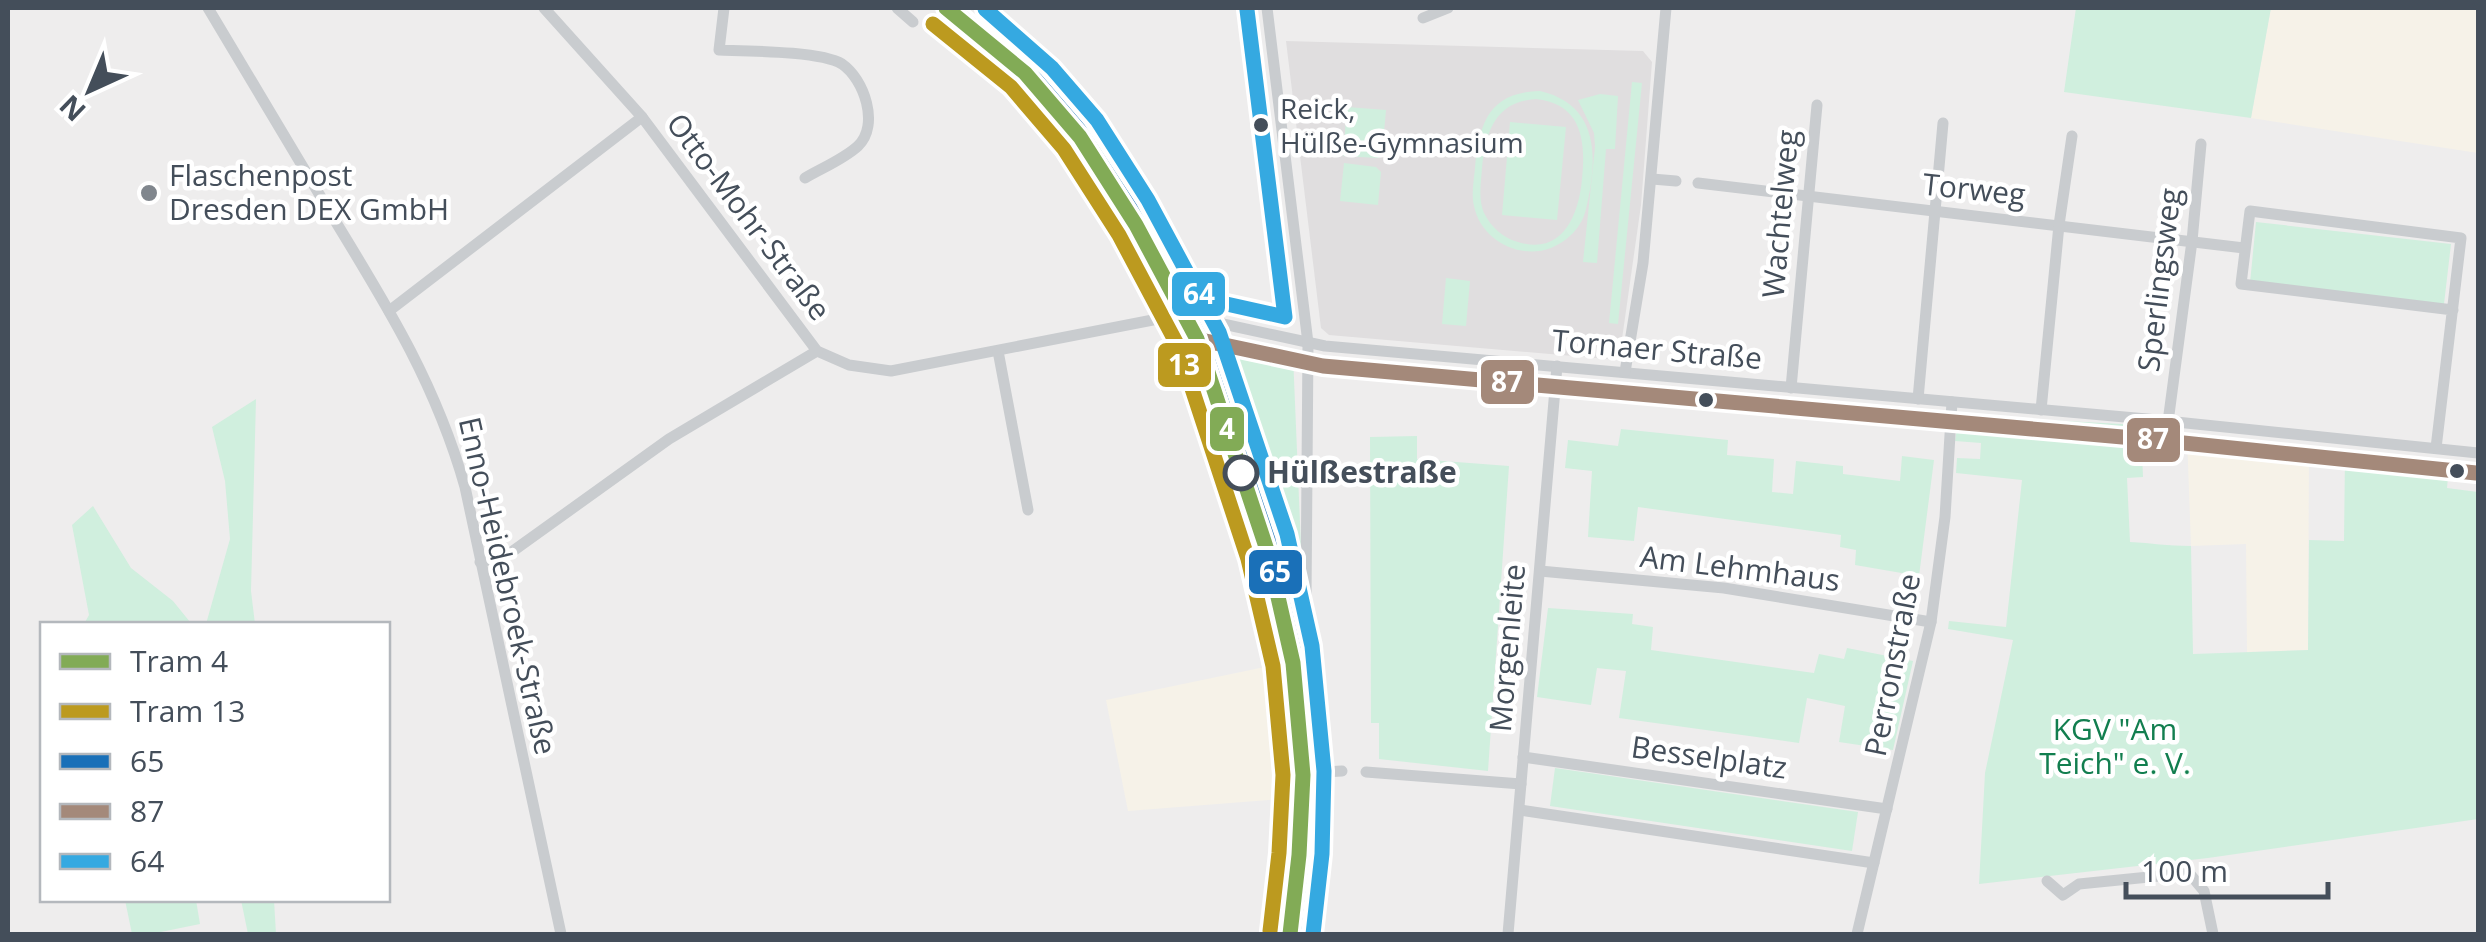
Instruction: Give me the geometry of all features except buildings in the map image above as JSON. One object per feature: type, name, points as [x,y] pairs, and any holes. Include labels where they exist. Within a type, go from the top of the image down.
[{"type":"street","name":"Enno-Heidebroek-Straße","points":[[208,8],[389,312],[429,384],[450,434],[465,487],[560,934]]},
{"type":"street","name":"Otto-Mohr-Straße","points":[[544,8],[642,117],[817,351],[849,365],[891,371],[1162,318],[1191,317]]},
{"type":"street","points":[[724,8],[719,50],[808,56],[842,64],[865,94],[868,128],[860,144],[806,178]]},
{"type":"street","points":[[897,8],[913,22]]},
{"type":"street","points":[[1267,8],[1308,342],[1306,598],[1296,672]]},
{"type":"street","points":[[1423,18],[1448,8]]},
{"type":"street","points":[[1625,372],[1643,262],[1666,8]]},
{"type":"street","points":[[959,10],[1048,92],[1078,128],[1191,317],[1267,539],[1285,607],[1296,672],[1305,772],[1301,870],[1293,934]]},
{"type":"street","name":"Wachtelweg","points":[[1791,388],[1816,105]]},
{"type":"street","points":[[389,312],[642,117]]},
{"type":"street","points":[[1918,399],[1943,123]]},
{"type":"street","points":[[2041,410],[2072,136]]},
{"type":"street","name":"Sperlingsweg","points":[[2168,422],[2201,144]]},
{"type":"street","points":[[1652,180],[1676,181]]},
{"type":"street","name":"Torweg","points":[[1698,183],[2244,248]]},
{"type":"street","points":[[2436,448],[2453,310],[2461,238],[2250,211],[2241,284],[2453,310]]},
{"type":"street","name":"Tornaer Straße","points":[[1191,317],[1308,342],[2478,453]]},
{"type":"street","points":[[480,562],[506,556],[669,438],[817,351]]},
{"type":"street","points":[[998,352],[1028,510]]},
{"type":"street","name":"Morgenleite","points":[[1508,934],[1557,366]]},
{"type":"street","name":"Perronstraße","points":[[1857,934],[1932,622],[1945,516],[1952,402]]},
{"type":"street","name":"Am Lehmhaus","points":[[1540,572],[1724,588],[1932,622]]},
{"type":"street","points":[[1285,607],[1306,598]]},
{"type":"street","name":"Besselplatz","points":[[1524,757],[1888,810]]},
{"type":"street","points":[[1305,772],[1342,772]]},
{"type":"street","points":[[1366,772],[1521,784]]},
{"type":"street","points":[[1520,810],[1874,864]]},
{"type":"street","points":[[2047,880],[2062,895],[2079,884],[2189,873],[2204,890],[2213,934]]},
{"type":"shaded area","points":[[2271,8],[2478,8],[2478,153],[2251,118]]},
{"type":"shaded area","points":[[1286,41],[1643,51],[1652,62],[1641,205],[1619,360],[1329,335],[1321,328]]},
{"type":"shaded area","points":[[2187,436],[2309,451],[2308,650],[2247,652],[2246,544],[2191,546]]},
{"type":"shaded area","points":[[1275,665],[1283,799],[1128,811],[1106,700]]},
{"type":"green space","points":[[2076,8],[2271,8],[2251,118],[2064,92]]},
{"type":"green space","points":[[1632,82],[1642,83],[1618,324],[1609,323]]},
{"type":"green space","points":[[1540,91],[1574,108],[1584,121],[1593,153],[1590,190],[1581,222],[1563,241],[1539,251],[1514,249],[1493,237],[1484,229],[1473,201],[1484,124],[1498,104],[1523,93]],"holes":[[[1522,101],[1551,102],[1572,116],[1578,127],[1583,151],[1580,192],[1566,229],[1547,243],[1534,245],[1507,238],[1487,218],[1480,197],[1484,155],[1490,131],[1502,112]]]},
{"type":"green space","points":[[1600,94],[1618,96],[1615,149],[1606,149],[1597,263],[1583,262],[1595,147],[1594,133],[1578,100]]},
{"type":"green space","points":[[1347,107],[1386,110],[1382,154],[1378,158],[1343,156]]},
{"type":"green space","points":[[1510,122],[1566,127],[1557,220],[1502,215]]},
{"type":"green space","points":[[1344,163],[1376,167],[1381,172],[1378,205],[1340,201]]},
{"type":"green space","points":[[2256,222],[2451,244],[2444,304],[2250,283]]},
{"type":"green space","points":[[1446,278],[1470,281],[1466,326],[1442,324]]},
{"type":"green space","points":[[1224,351],[1293,355],[1302,571],[1295,571]]},
{"type":"green space","points":[[256,399],[251,591],[255,622],[207,622],[230,539],[225,481],[212,427]]},
{"type":"green space","name":"KGV \"Am Teich\" e. V.","points":[[1969,416],[2141,425],[2143,477],[2127,478],[2130,542],[2191,546],[2193,654],[2308,650],[2309,540],[2344,541],[2345,455],[2449,467],[2447,488],[2478,492],[2478,819],[2208,858],[1979,884],[1985,773],[2013,640],[1948,629],[1949,621],[2006,627],[2022,480],[1956,473],[1957,458],[1980,459],[1981,443],[1955,441],[1957,428]]},
{"type":"green space","points":[[1621,429],[1728,440],[1727,455],[1774,459],[1772,492],[1793,494],[1796,461],[1843,466],[1843,474],[1900,481],[1902,456],[1934,460],[1919,576],[1855,565],[1856,550],[1840,547],[1841,535],[1638,507],[1634,541],[1588,537],[1592,471],[1565,468],[1568,440],[1618,446]]},
{"type":"green space","points":[[1417,436],[1417,459],[1509,466],[1488,771],[1379,759],[1379,723],[1371,723],[1370,437]]},
{"type":"green space","points":[[93,506],[131,568],[173,601],[190,622],[85,622],[89,615],[72,525]]},
{"type":"green space","points":[[1548,608],[1633,614],[1632,624],[1653,627],[1651,650],[1814,673],[1819,654],[1844,659],[1847,648],[1913,661],[1893,750],[1839,742],[1845,706],[1807,698],[1799,743],[1619,718],[1626,671],[1597,668],[1591,705],[1537,697]]},
{"type":"green space","points":[[1555,768],[1858,812],[1852,851],[1550,806]]},
{"type":"green space","points":[[125,902],[196,902],[200,924],[132,934]]},
{"type":"green space","points":[[241,902],[274,902],[276,934],[248,934]]},
{"type":"tram line","name":"4","points":[[946,8],[1025,73],[1080,137],[1136,225],[1197,339],[1268,553],[1293,663],[1303,775],[1290,934]]},
{"type":"tram line","name":"13","points":[[933,24],[1011,87],[1064,149],[1119,235],[1178,346],[1248,559],[1273,666],[1283,775],[1270,931]]},
{"type":"transit line","name":"65","points":[[951,8],[1035,79],[1079,130],[1130,208],[1200,338],[1268,540],[1293,649],[1304,771],[1302,853],[1293,934]]},
{"type":"transit line","name":"64","points":[[985,9],[1052,68],[1097,120],[1148,200],[1219,332],[1287,534],[1312,646],[1324,771],[1322,854],[1313,934]]},
{"type":"transit line","name":"64","points":[[1195,297],[1285,317],[1247,10]]},
{"type":"transit line","name":"87","points":[[1172,325],[1228,480],[1269,642],[1283,773],[1282,841],[1273,932]]},
{"type":"transit line","name":"87","points":[[1187,337],[1323,366],[2145,439],[2476,473]]},
{"type":"place","name":"Reick, Hülße-Gymnasium","points":[[1261,125]]},
{"type":"place","name":"Flaschenpost Dresden DEX GmbH","points":[[149,193]]},
{"type":"place","name":"Hülßestraße","points":[[1241,473]]}]
